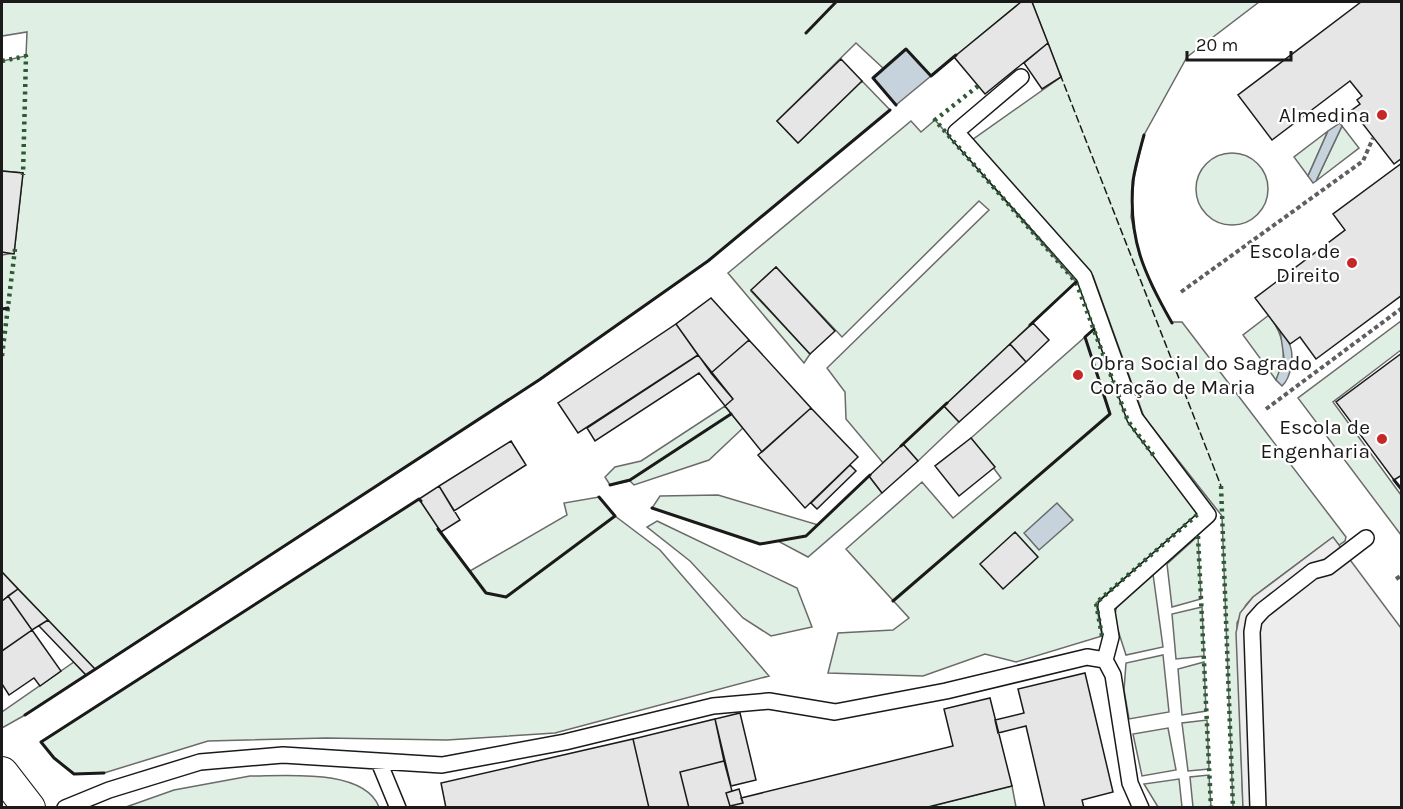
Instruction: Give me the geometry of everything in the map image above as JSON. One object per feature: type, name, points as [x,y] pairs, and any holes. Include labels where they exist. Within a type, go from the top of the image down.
[{"type":"street","points":[[2,773],[29,807]]},
{"type":"lane","points":[[1021,77],[956,132],[1084,276],[1135,418],[1208,515],[1106,606],[1111,637],[1105,660],[1113,675],[1130,783],[1141,807]]},
{"type":"lane","points":[[1258,807],[1252,626],[1258,614],[1271,603],[1313,571],[1328,567],[1366,538]]},
{"type":"lane","points":[[65,807],[200,762],[283,755],[442,765],[565,742],[714,706],[769,702],[835,712],[946,692],[1087,657],[1105,660]]},
{"type":"lane","points":[[378,762],[398,807]]},
{"type":"path","points":[[1180,292],[1363,161],[1373,138]]},
{"type":"path","points":[[1266,409],[1401,308]]},
{"type":"path","points":[[1396,579],[1401,575]]},
{"type":"green space","points":[[2,2],[1021,2],[931,76],[906,49],[884,69],[856,43],[777,121],[798,143],[862,81],[890,110],[708,261],[539,380],[95,669],[2,572],[2,255],[14,253],[23,173],[2,171],[2,61],[26,56],[27,32],[2,36]]},
{"type":"green space","points":[[1032,2],[1259,2],[1187,57],[1144,135],[1134,178],[1131,217],[1139,254],[1153,289],[1172,322],[1182,322],[1346,537],[1345,541],[1339,545],[1332,538],[1253,597],[1237,623],[1243,807],[1233,807],[1222,516],[1144,417],[1093,276],[972,140],[1061,77]]},
{"type":"green space","points":[[935,120],[1076,282],[944,406],[959,422],[918,461],[903,444],[883,463],[846,419],[845,392],[827,368],[989,210],[979,201],[842,337],[776,267],[751,291],[810,354],[804,363],[728,273],[911,121],[921,132]]},
{"type":"green space","points":[[1342,126],[1359,148],[1316,181]]},
{"type":"green space","points":[[1328,131],[1308,176],[1294,157]]},
{"type":"green space","points":[[1232,153],[1252,159],[1262,169],[1268,189],[1262,209],[1252,219],[1232,225],[1212,219],[1202,209],[1196,189],[1202,169],[1212,159]]},
{"type":"green space","points":[[1269,315],[1278,330],[1283,346],[1282,362],[1276,380],[1243,335]]},
{"type":"green space","points":[[1401,321],[1401,350],[1333,402],[1401,495],[1401,535],[1298,398]]},
{"type":"green space","points":[[1094,329],[1128,421],[1198,514],[1096,603],[1102,636],[1016,662],[985,654],[923,676],[828,673],[838,633],[893,630],[909,618],[846,549],[922,482],[953,518],[1001,478],[971,438]]},
{"type":"green space","points":[[725,406],[743,428],[709,460],[634,485],[630,481],[610,485],[605,477],[615,467],[641,461]]},
{"type":"green space","points":[[869,476],[882,493],[808,557],[778,541],[760,544],[652,508],[660,496],[718,495],[818,525]]},
{"type":"green space","points":[[599,497],[615,516],[660,550],[769,676],[555,733],[447,740],[326,738],[208,741],[104,773],[74,774],[54,758],[41,742],[419,499],[470,571],[567,515],[564,503]]},
{"type":"green space","points":[[657,521],[797,588],[812,627],[771,636],[743,618],[690,561],[647,527]]},
{"type":"green space","points":[[1198,536],[1201,599],[1172,607],[1167,564]]},
{"type":"green space","points":[[1153,574],[1163,647],[1126,655],[1114,618],[1117,605]]},
{"type":"green space","points":[[1202,607],[1204,656],[1176,659],[1172,614]]},
{"type":"green space","points":[[1163,655],[1169,712],[1129,719],[1124,690],[1126,663]]},
{"type":"green space","points":[[74,662],[86,675],[2,728],[2,712]]},
{"type":"green space","points":[[1204,662],[1206,711],[1182,715],[1178,669]]},
{"type":"green space","points":[[1207,720],[1209,769],[1188,771],[1182,723]]},
{"type":"green space","points":[[1168,728],[1176,770],[1142,776],[1133,734]]},
{"type":"green space","points":[[1209,775],[1211,807],[1193,807],[1190,777]]},
{"type":"green space","points":[[250,776],[302,776],[341,780],[371,794],[379,807],[126,807],[174,790]]},
{"type":"green space","points":[[1179,779],[1182,807],[1158,807],[1144,784]]},
{"type":"green space","points":[[1012,786],[1016,807],[924,808]]},
{"type":"shaded area","points":[[906,49],[931,76],[896,105],[873,78]]},
{"type":"shaded area","points":[[1340,123],[1342,126],[1313,183],[1308,176],[1328,131]]},
{"type":"shaded area","points":[[1280,330],[1289,343],[1292,354],[1290,372],[1282,386],[1276,380],[1284,358]]},
{"type":"shaded area","points":[[1057,503],[1073,520],[1039,550],[1024,533]]},
{"type":"shaded area","points":[[1333,537],[1401,628],[1401,807],[1243,808],[1236,633],[1240,613],[1253,597]]},
{"type":"building","points":[[1021,2],[1032,2],[1048,43],[985,94],[954,57]]},
{"type":"building","points":[[1361,2],[1402,2],[1402,158],[1394,164],[1352,110],[1360,104],[1357,100],[1362,96],[1350,81],[1272,140],[1238,95]]},
{"type":"building","points":[[1048,43],[1061,77],[1042,89],[1024,63]]},
{"type":"building","points":[[841,59],[862,81],[798,143],[777,121]]},
{"type":"building","name":"Escola de Direito","points":[[1402,163],[1402,295],[1316,359],[1300,337],[1290,344],[1255,298],[1345,230],[1333,214]]},
{"type":"building","points":[[2,171],[23,173],[14,254],[2,252]]},
{"type":"building","points":[[776,267],[835,331],[810,354],[751,290]]},
{"type":"building","points":[[711,298],[749,340],[711,373],[676,324]]},
{"type":"building","points":[[1033,323],[1049,340],[1026,362],[1010,344]]},
{"type":"building","points":[[676,324],[698,355],[578,433],[558,403]]},
{"type":"building","points":[[749,340],[811,408],[762,452],[725,406],[733,399],[711,373]]},
{"type":"building","points":[[1010,344],[1026,362],[959,422],[944,406]]},
{"type":"building","name":"Escola de Engenharia","points":[[1402,353],[1402,475],[1394,480],[1336,402]]},
{"type":"building","points":[[698,355],[733,399],[725,406],[699,373],[595,441],[587,428]]},
{"type":"building","points":[[811,408],[858,457],[805,508],[758,455]]},
{"type":"building","points":[[971,438],[995,467],[959,496],[935,466]]},
{"type":"building","points":[[511,441],[526,465],[454,511],[439,486]]},
{"type":"building","points":[[903,444],[918,461],[882,493],[869,476]]},
{"type":"building","points":[[850,465],[856,471],[817,509],[811,503]]},
{"type":"building","points":[[439,486],[460,520],[441,532],[419,499]]},
{"type":"building","points":[[1015,532],[1038,557],[1003,589],[980,564]]},
{"type":"building","points":[[2,572],[18,589],[2,601]]},
{"type":"building","points":[[18,589],[48,620],[32,630],[8,596]]},
{"type":"building","points":[[8,596],[32,630],[2,651],[2,601]]},
{"type":"building","points":[[48,620],[95,669],[86,675],[39,626]]},
{"type":"building","points":[[32,630],[61,671],[40,686],[34,678],[9,695],[2,684],[2,651]]},
{"type":"building","points":[[1085,673],[1113,792],[1082,800],[1084,808],[1045,808],[1026,726],[998,733],[995,720],[1024,713],[1018,689]]},
{"type":"building","points":[[990,698],[1012,786],[924,808],[689,808],[680,772],[724,761],[732,791],[726,793],[730,806],[743,803],[741,798],[953,746],[944,709]]},
{"type":"building","points":[[740,713],[756,780],[731,786],[715,719]]},
{"type":"building","points":[[715,719],[724,761],[680,772],[689,808],[649,808],[633,739]]},
{"type":"building","points":[[633,739],[649,808],[446,808],[441,783]]},
{"type":"building","points":[[739,789],[743,803],[730,806],[726,793]]},
{"type":"hedge","points":[[2,61],[26,56],[23,175]]},
{"type":"hedge","points":[[978,86],[935,120],[1076,282],[1128,421],[1154,456]]},
{"type":"hedge","points":[[2,356],[15,249]]},
{"type":"hedge","points":[[1221,486],[1233,808]]},
{"type":"hedge","points":[[1102,636],[1096,603],[1198,514],[1196,511]]},
{"type":"hedge","points":[[1198,536],[1211,808]]},
{"type":"fence","points":[[1060,74],[1221,486]]},
{"type":"wall","points":[[806,33],[836,2]]},
{"type":"wall","points":[[896,105],[873,78],[906,49],[931,76],[956,55]]},
{"type":"wall","points":[[25,715],[539,380],[708,261],[890,110]]},
{"type":"wall","points":[[1144,135],[1133,181],[1133,221],[1146,272],[1172,323]]},
{"type":"wall","points":[[1030,325],[1076,282]]},
{"type":"wall","points":[[2,309],[8,308]]},
{"type":"wall","points":[[893,601],[1110,414],[1085,337],[1094,329]]},
{"type":"wall","points":[[901,446],[947,403]]},
{"type":"wall","points":[[610,485],[630,480],[731,414]]},
{"type":"wall","points":[[652,508],[760,544],[806,536],[870,475]]},
{"type":"wall","points":[[1394,480],[1402,490]]},
{"type":"wall","points":[[438,529],[486,593],[506,597],[615,516],[599,497]]},
{"type":"wall","points":[[104,773],[74,774],[54,758],[41,742],[419,499],[421,501]]},
{"type":"place","name":"Almedina","points":[[1382,115]]},
{"type":"place","name":"Escola de Direito","points":[[1352,263]]},
{"type":"place","name":"Obra Social do Sagrado Coração de Maria","points":[[1078,375]]},
{"type":"place","name":"Escola de Engenharia","points":[[1382,439]]}]
